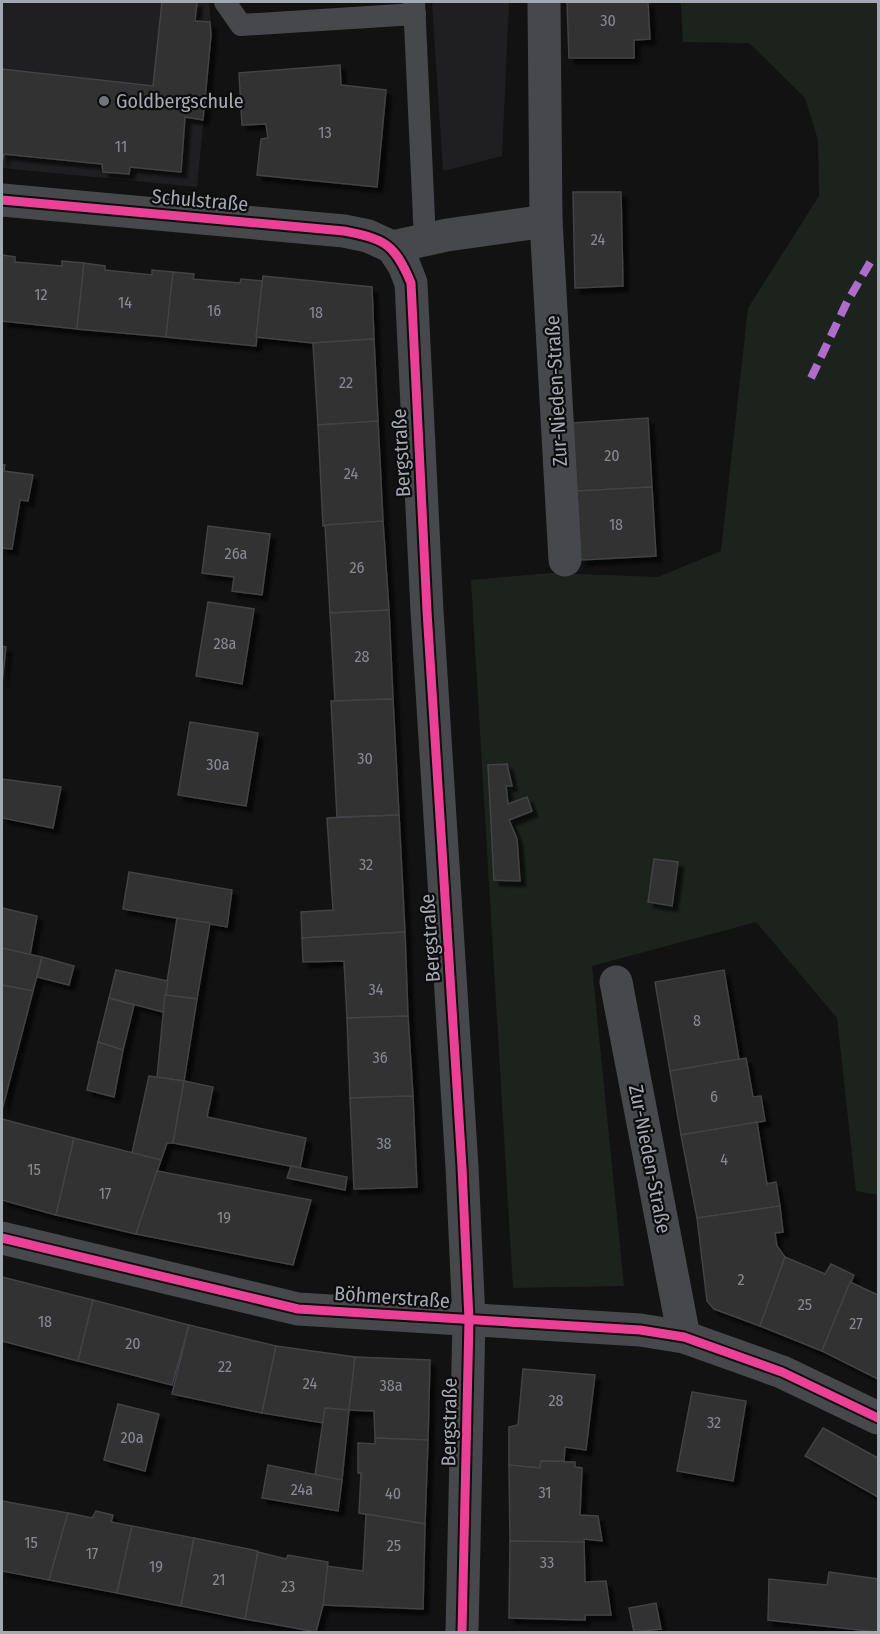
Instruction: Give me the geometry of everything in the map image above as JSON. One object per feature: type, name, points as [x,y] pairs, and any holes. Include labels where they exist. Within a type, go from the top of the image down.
[{"type":"street","name":"Zur-Nieden-Straße","points":[[544,2],[546,221],[565,560]]},
{"type":"street","name":"Schulstraße","points":[[2,200],[344,231],[368,236],[392,247]]},
{"type":"street","points":[[392,247],[546,221]]},
{"type":"street","name":"Bergstraße","points":[[392,247],[404,265],[411,283],[427,611],[462,1167],[469,1320],[462,1632]]},
{"type":"street","name":"Zur-Nieden-Straße","points":[[616,982],[684,1337]]},
{"type":"street","name":"Böhmerstraße","points":[[2,1238],[298,1309],[640,1330],[684,1337],[782,1372],[879,1418]]},
{"type":"lane","points":[[225,2],[241,25],[415,8],[425,240]]},
{"type":"shaded area","name":"Goldbergschule","points":[[2,2],[209,2],[212,35],[197,187],[2,168]]},
{"type":"shaded area","points":[[432,2],[509,2],[502,156],[443,171]]},
{"type":"shaded area","points":[[681,2],[878,2],[878,1195],[856,1191],[837,1018],[756,922],[592,966],[624,1286],[513,1288],[471,580],[550,573],[658,577],[721,551],[748,308],[819,196],[818,140],[805,98],[749,43],[683,42]]},
{"type":"building","points":[[162,2],[197,2],[195,21],[210,22],[211,35],[203,120],[185,117],[181,172],[130,167],[129,174],[103,172],[102,164],[4,154],[2,162],[2,69],[153,86]]},
{"type":"building","points":[[567,2],[648,2],[650,39],[634,40],[634,58],[569,58]]},
{"type":"building","points":[[340,65],[341,85],[386,90],[377,187],[257,175],[261,139],[268,138],[266,124],[242,125],[239,73]]},
{"type":"building","points":[[573,192],[621,192],[623,286],[575,288]]},
{"type":"building","points":[[2,255],[15,257],[15,262],[62,266],[62,261],[84,263],[77,329],[2,321]]},
{"type":"building","points":[[84,263],[105,266],[105,270],[152,275],[152,270],[173,272],[166,337],[77,329]]},
{"type":"building","points":[[173,272],[194,274],[193,279],[240,283],[241,279],[262,281],[256,346],[166,337]]},
{"type":"building","points":[[263,276],[372,287],[374,339],[313,343],[256,337]]},
{"type":"building","points":[[374,339],[378,421],[318,425],[313,343]]},
{"type":"building","points":[[648,418],[652,487],[577,491],[572,423]]},
{"type":"building","points":[[378,421],[383,521],[323,526],[318,425]]},
{"type":"building","points":[[2,465],[5,465],[4,471],[33,475],[28,501],[20,500],[12,549],[2,548]]},
{"type":"building","points":[[652,487],[656,556],[581,560],[577,491]]},
{"type":"building","points":[[383,521],[389,610],[330,613],[325,525]]},
{"type":"building","points":[[208,526],[270,534],[262,595],[232,591],[234,577],[202,573]]},
{"type":"building","points":[[208,602],[254,609],[242,684],[196,676]]},
{"type":"building","points":[[389,610],[393,699],[335,701],[330,613]]},
{"type":"building","points":[[2,646],[6,647],[2,684]]},
{"type":"building","points":[[393,699],[399,815],[337,817],[331,701]]},
{"type":"building","points":[[190,722],[258,733],[246,806],[178,795]]},
{"type":"building","points":[[507,764],[512,786],[506,786],[508,804],[527,797],[532,811],[509,820],[517,839],[520,881],[494,880],[488,765]]},
{"type":"building","points":[[2,779],[61,787],[53,828],[2,818]]},
{"type":"building","points":[[399,815],[405,932],[302,938],[301,912],[333,910],[327,818]]},
{"type":"building","points":[[654,859],[678,862],[672,906],[648,902]]},
{"type":"building","points":[[129,872],[232,890],[227,927],[123,909]]},
{"type":"building","points":[[2,908],[37,916],[30,955],[2,948]]},
{"type":"building","points":[[177,918],[210,923],[197,999],[165,995]]},
{"type":"building","points":[[405,932],[408,1016],[347,1018],[344,961],[303,962],[302,938]]},
{"type":"building","points":[[2,948],[42,957],[33,991],[2,985]]},
{"type":"building","points":[[42,957],[74,966],[69,985],[37,977]]},
{"type":"building","points":[[116,970],[168,981],[163,1012],[109,998]]},
{"type":"building","points":[[724,970],[739,1059],[670,1071],[655,982]]},
{"type":"building","points":[[2,985],[33,991],[2,1110]]},
{"type":"building","points":[[165,995],[197,999],[184,1081],[157,1077]]},
{"type":"building","points":[[109,998],[134,1005],[123,1050],[98,1042]]},
{"type":"building","points":[[408,1016],[413,1096],[350,1098],[347,1018]]},
{"type":"building","points":[[98,1042],[123,1050],[114,1097],[87,1090]]},
{"type":"building","points":[[746,1058],[753,1097],[761,1096],[765,1121],[681,1135],[670,1071]]},
{"type":"building","points":[[149,1076],[184,1081],[173,1143],[167,1143],[161,1160],[132,1153]]},
{"type":"building","points":[[184,1081],[213,1087],[207,1117],[306,1138],[300,1168],[173,1143]]},
{"type":"building","points":[[413,1096],[417,1187],[354,1189],[350,1098]]},
{"type":"building","points":[[2,1119],[74,1138],[56,1215],[2,1200]]},
{"type":"building","points":[[757,1122],[767,1184],[776,1182],[780,1206],[697,1218],[681,1135]]},
{"type":"building","points":[[74,1138],[161,1160],[136,1234],[56,1215]]},
{"type":"building","points":[[291,1166],[347,1177],[345,1190],[287,1178]]},
{"type":"building","points":[[157,1171],[311,1200],[293,1265],[136,1234]]},
{"type":"building","points":[[780,1206],[783,1232],[775,1233],[777,1246],[785,1257],[760,1326],[714,1309],[707,1301],[697,1218]]},
{"type":"building","points":[[785,1257],[825,1274],[831,1264],[854,1275],[822,1351],[760,1326]]},
{"type":"building","points":[[2,1277],[93,1300],[78,1361],[2,1341]]},
{"type":"building","points":[[850,1282],[878,1295],[878,1379],[822,1351]]},
{"type":"building","points":[[93,1300],[189,1325],[172,1385],[78,1361]]},
{"type":"building","points":[[189,1325],[276,1346],[262,1413],[172,1394]]},
{"type":"building","points":[[276,1346],[355,1357],[349,1410],[325,1408],[323,1423],[262,1413]]},
{"type":"building","points":[[355,1357],[430,1360],[428,1440],[375,1438],[374,1411],[349,1410]]},
{"type":"building","points":[[523,1369],[595,1375],[586,1450],[565,1447],[564,1461],[541,1461],[540,1468],[509,1465],[509,1427],[518,1425]]},
{"type":"building","points":[[692,1392],[746,1401],[733,1481],[677,1471]]},
{"type":"building","points":[[118,1404],[159,1414],[145,1471],[104,1460]]},
{"type":"building","points":[[325,1408],[349,1410],[342,1480],[315,1475]]},
{"type":"building","points":[[823,1428],[878,1458],[878,1497],[805,1456]]},
{"type":"building","points":[[375,1438],[428,1440],[425,1524],[359,1513],[361,1473],[358,1473],[358,1443],[375,1444]]},
{"type":"building","points":[[541,1461],[575,1462],[575,1467],[582,1468],[580,1515],[598,1516],[602,1541],[584,1539],[584,1542],[510,1541],[509,1465],[540,1468]]},
{"type":"building","points":[[268,1465],[342,1480],[338,1511],[262,1498]]},
{"type":"building","points":[[2,1501],[68,1513],[49,1580],[2,1571]]},
{"type":"building","points":[[96,1511],[113,1515],[111,1522],[132,1526],[117,1593],[49,1580],[68,1513],[92,1518]]},
{"type":"building","points":[[366,1514],[425,1524],[423,1609],[323,1605],[327,1566],[363,1571]]},
{"type":"building","points":[[132,1526],[194,1538],[181,1606],[117,1593]]},
{"type":"building","points":[[194,1538],[258,1551],[245,1619],[181,1606]]},
{"type":"building","points":[[510,1541],[584,1542],[585,1582],[606,1581],[611,1615],[585,1615],[585,1620],[509,1618]]},
{"type":"building","points":[[258,1552],[286,1559],[288,1555],[328,1562],[323,1605],[316,1632],[245,1619]]},
{"type":"building","points":[[829,1572],[878,1579],[878,1632],[768,1620],[769,1579],[827,1585]]},
{"type":"building","points":[[656,1603],[661,1629],[634,1632],[629,1608]]},
{"type":"marked path","points":[[811,378],[847,302],[871,261]]},
{"type":"cycle path","points":[[2,200],[344,231],[370,237],[387,245],[400,260],[411,283],[427,611],[462,1167],[469,1320],[462,1632]]},
{"type":"cycle path","points":[[2,1238],[298,1309],[640,1330],[684,1337],[782,1372],[878,1418]]},
{"type":"place","name":"Goldbergschule","points":[[104,101]]}]
